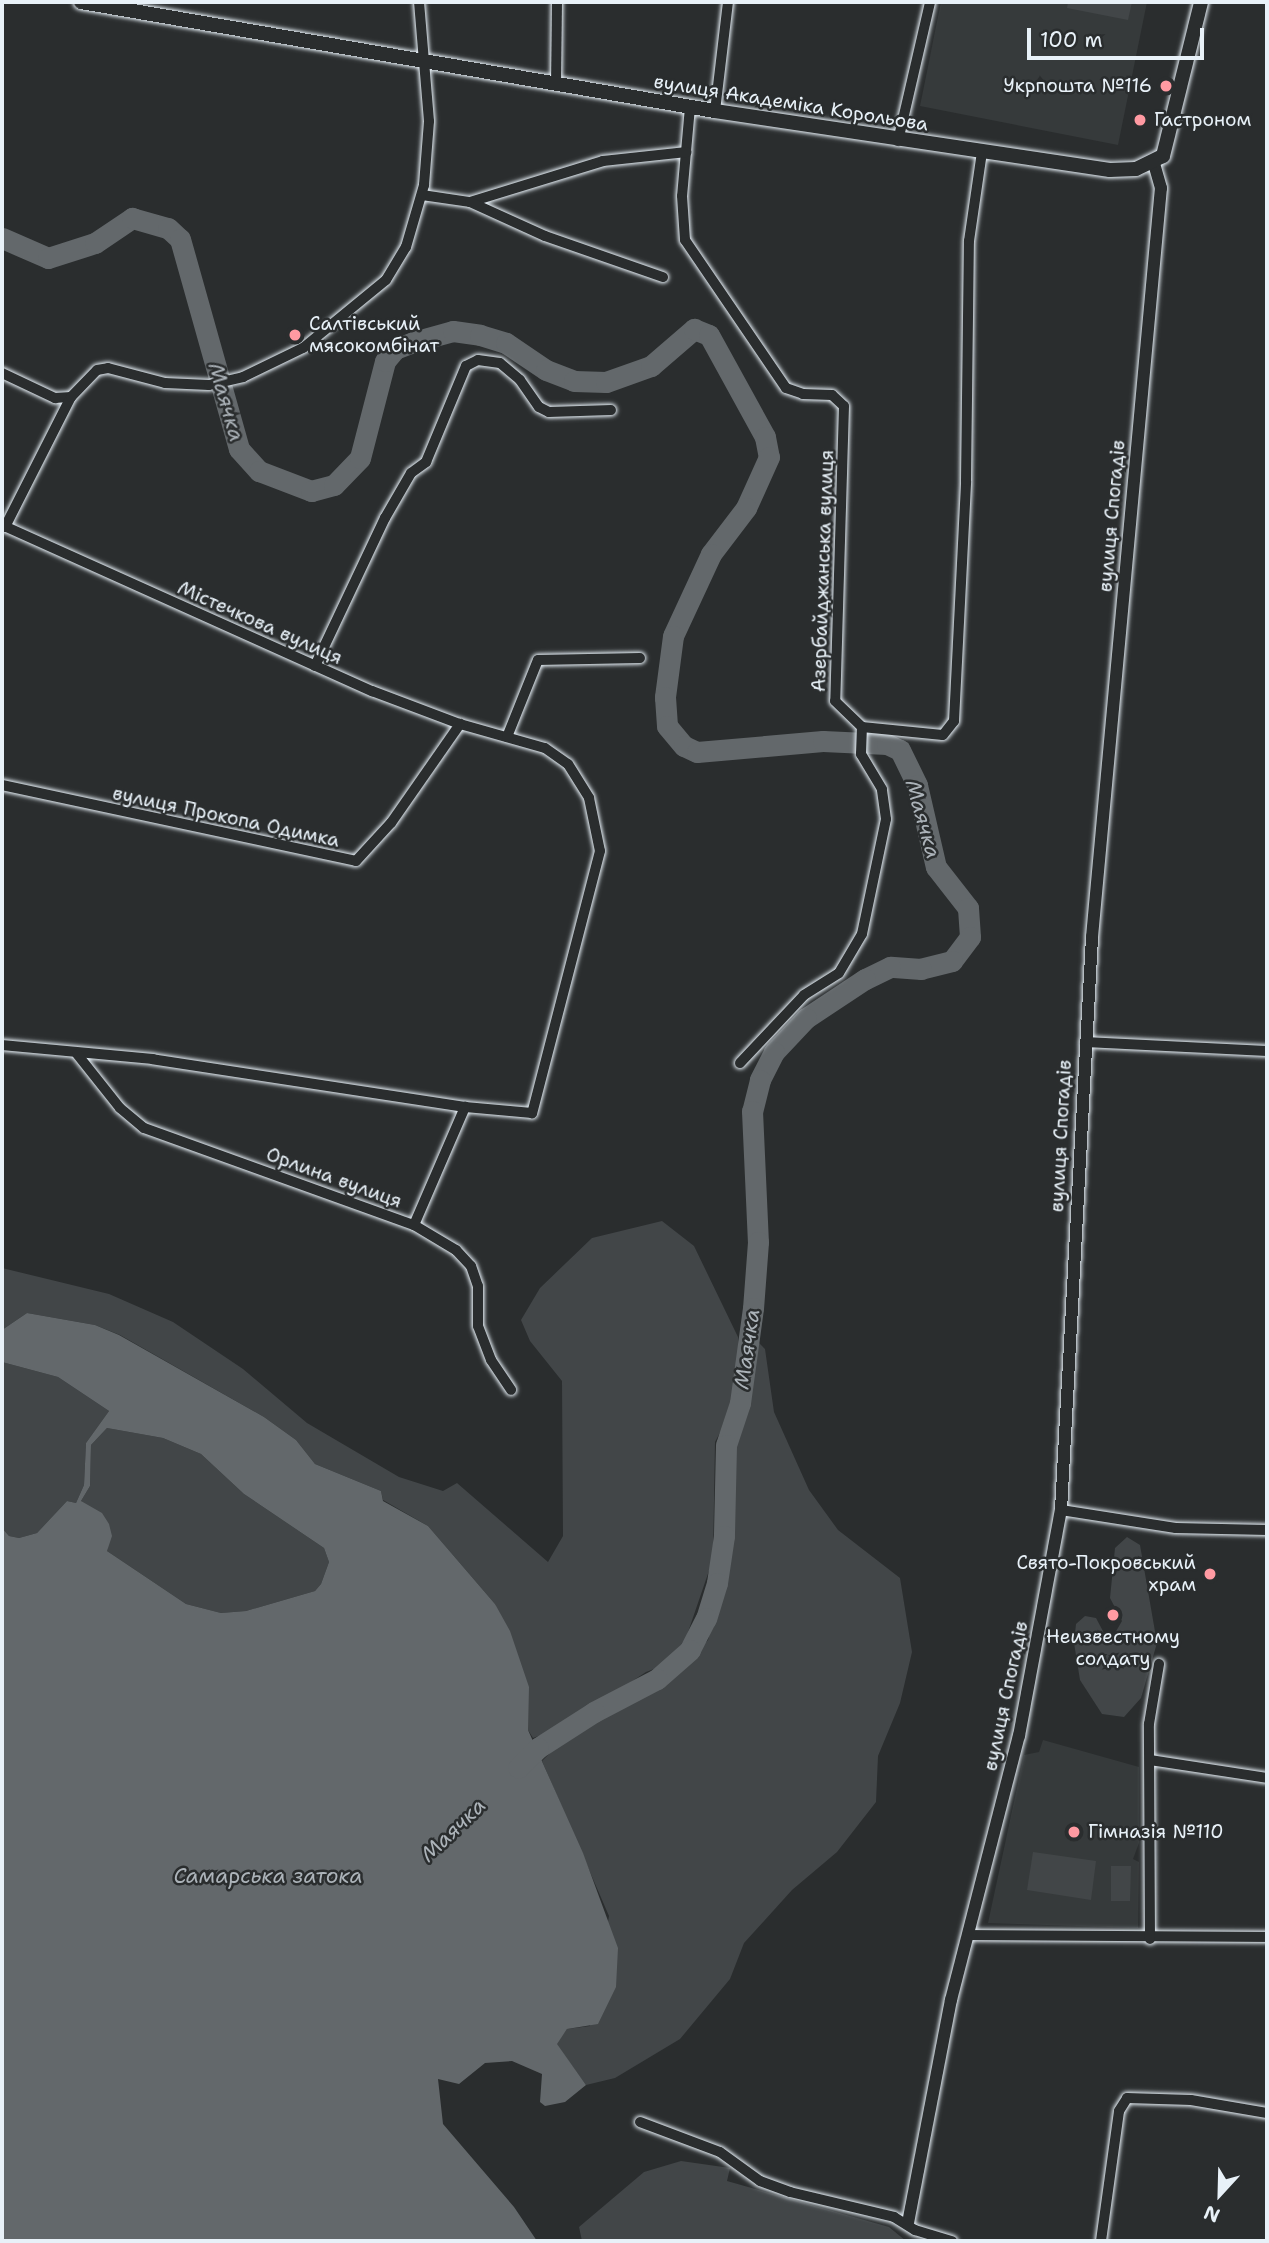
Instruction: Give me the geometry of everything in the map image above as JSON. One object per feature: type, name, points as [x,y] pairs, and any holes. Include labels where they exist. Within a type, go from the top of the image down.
[{"type":"main road","name":"вулиця Академіка Корольова","points":[[81,2],[556,85],[898,141],[1110,170],[1154,163]]},
{"type":"main road","points":[[1154,163],[1167,145],[1201,2]]},
{"type":"street","points":[[419,2],[429,121],[422,195],[470,202],[545,236],[663,277]]},
{"type":"street","points":[[556,2],[556,85]]},
{"type":"street","points":[[715,111],[728,2]]},
{"type":"street","points":[[898,141],[930,2]]},
{"type":"street","name":"Азербайджанська вулиця","points":[[690,107],[682,197],[685,240],[786,388],[803,394],[832,395],[845,406],[835,701],[862,731]]},
{"type":"street","points":[[470,202],[603,160],[687,152]]},
{"type":"street","points":[[740,1063],[804,995],[839,973],[862,934],[886,819],[882,789],[861,754],[862,731],[943,735],[954,721],[966,481],[969,241],[982,152]]},
{"type":"street","name":"вулиця Спогадів","points":[[908,2223],[951,2000],[1019,1736],[1061,1510],[1085,1042],[1161,188],[1154,163]]},
{"type":"street","name":"Містечкова вулиця","points":[[422,195],[406,247],[386,280],[303,348],[258,371],[209,385],[164,383],[108,368],[97,370],[71,397],[3,526],[315,666],[460,724],[545,748],[568,764],[589,798],[600,851],[532,1113],[465,1107]]},
{"type":"street","points":[[315,666],[385,518],[411,472],[426,462],[466,366],[478,360],[500,363],[520,380],[539,407],[549,412],[611,410]]},
{"type":"street","points":[[2,373],[55,398],[71,397]]},
{"type":"street","points":[[507,737],[538,660],[640,657]]},
{"type":"street","name":"вулиця Прокопа Одимка","points":[[2,785],[356,861],[391,823],[460,724]]},
{"type":"street","name":"вулиця Спогадів","points":[[1085,1042],[1267,1051]]},
{"type":"street","points":[[2,1045],[153,1059],[465,1107],[414,1226]]},
{"type":"street","name":"Орлина вулиця","points":[[77,1054],[120,1108],[144,1128],[414,1226],[456,1250],[471,1266],[478,1286],[478,1326],[491,1360],[511,1390]]},
{"type":"street","points":[[1061,1510],[1176,1528],[1267,1530]]},
{"type":"street","points":[[1150,1939],[1149,1724],[1159,1664]]},
{"type":"street","points":[[1150,1760],[1267,1777]]},
{"type":"street","points":[[969,1935],[1150,1939],[1267,1937]]},
{"type":"street","points":[[1101,2241],[1119,2111],[1127,2098],[1191,2100],[1267,2113]]},
{"type":"street","points":[[640,2122],[720,2152],[760,2181],[790,2192],[908,2223],[915,2230],[952,2241]]},
{"type":"shaded area","points":[[941,2],[1147,2],[1118,145],[920,106]]},
{"type":"shaded area","points":[[1068,2],[1132,2],[1128,20],[1067,8]]},
{"type":"shaded area","points":[[662,1221],[694,1246],[738,1337],[740,1359],[731,1412],[715,1442],[713,1559],[686,1638],[667,1664],[646,1672],[565,1726],[533,1738],[528,1730],[526,1695],[495,1604],[428,1526],[383,1500],[381,1491],[315,1464],[296,1440],[264,1417],[120,1335],[95,1325],[27,1313],[2,1330],[2,1268],[109,1294],[173,1322],[243,1369],[307,1423],[399,1477],[443,1491],[457,1483],[548,1562],[563,1536],[562,1381],[530,1341],[521,1320],[540,1288],[592,1238]]},
{"type":"shaded area","points":[[756,1340],[765,1349],[774,1412],[809,1490],[838,1530],[900,1578],[912,1652],[900,1703],[878,1756],[876,1802],[837,1852],[792,1890],[744,1943],[730,1979],[680,2039],[615,2078],[586,2085],[556,2044],[567,2029],[590,2026],[609,1916],[542,1761],[560,1743],[677,1674],[708,1640],[732,1548],[728,1477]]},
{"type":"shaded area","points":[[2,1362],[58,1377],[109,1411],[86,1443],[84,1485],[76,1503],[67,1501],[37,1533],[19,1538],[9,1536],[2,1528]]},
{"type":"shaded area","points":[[107,1428],[163,1438],[201,1454],[244,1494],[324,1548],[329,1562],[321,1584],[315,1591],[246,1611],[221,1613],[186,1604],[107,1551],[108,1542],[81,1501],[90,1486],[91,1445]]},
{"type":"shaded area","points":[[1127,1537],[1140,1545],[1157,1643],[1141,1698],[1124,1717],[1102,1714],[1080,1680],[1074,1643],[1076,1624],[1085,1616],[1096,1618],[1104,1633],[1115,1633],[1122,1621],[1110,1598],[1115,1548]]},
{"type":"shaded area","name":"Гімназія №110","points":[[1043,1740],[1139,1767],[1139,1843],[1133,1859],[1139,1862],[1138,1928],[988,1923],[1024,1755],[1039,1752]]},
{"type":"shaded area","points":[[1033,1852],[1096,1861],[1091,1900],[1027,1890]]},
{"type":"shaded area","points":[[1111,1866],[1131,1866],[1130,1901],[1111,1901]]},
{"type":"shaded area","points":[[681,2161],[730,2168],[727,2181],[889,2227],[906,2241],[582,2241],[579,2227],[644,2172]]},
{"type":"water","name":"Самарська затока","points":[[27,1313],[95,1325],[119,1335],[264,1417],[296,1440],[315,1464],[381,1491],[383,1501],[428,1526],[495,1604],[510,1631],[529,1687],[528,1730],[583,1853],[618,1948],[616,1987],[598,2024],[567,2029],[557,2044],[586,2085],[565,2102],[545,2106],[540,2102],[542,2074],[512,2061],[485,2063],[459,2084],[438,2079],[443,2124],[514,2207],[537,2241],[2,2241],[2,1528],[9,1536],[19,1538],[37,1533],[67,1501],[76,1503],[84,1485],[86,1443],[109,1411],[58,1377],[2,1362],[2,1330]],"holes":[[[107,1428],[163,1438],[201,1454],[244,1494],[324,1548],[329,1562],[321,1584],[315,1591],[246,1611],[221,1613],[186,1604],[107,1551],[112,1536],[109,1524],[102,1513],[81,1501],[90,1486],[91,1445]]]},
{"type":"waterway","name":"Маячка","points":[[2,238],[48,258],[95,243],[132,218],[168,228],[180,239],[239,449],[259,471],[311,491],[334,485],[360,458],[385,361],[395,349],[453,331],[480,335],[506,343],[546,370],[574,381],[606,382],[651,366],[694,329],[709,335],[765,437],[769,457],[746,508],[711,554],[673,636],[665,697],[667,726],[684,746],[697,752],[823,741],[887,744],[900,750],[917,785],[936,867],[968,908],[970,937],[952,961],[921,969],[890,967],[865,979],[806,1018],[774,1052],[760,1080],[752,1111],[758,1242],[753,1308],[740,1403],[726,1445],[724,1536],[717,1583],[706,1618],[690,1650],[657,1679],[594,1712],[538,1748],[518,1768]]},
{"type":"place","name":"Укрпошта №116","points":[[1166,86]]},
{"type":"place","name":"Гастроном","points":[[1140,120]]},
{"type":"place","name":"Салтівський мясокомбінат","points":[[295,335]]},
{"type":"place","name":"Свято-Покровський храм","points":[[1210,1574]]},
{"type":"place","name":"Неизвестному солдату","points":[[1113,1615]]},
{"type":"place","name":"Гімназія №110","points":[[1074,1832]]}]
